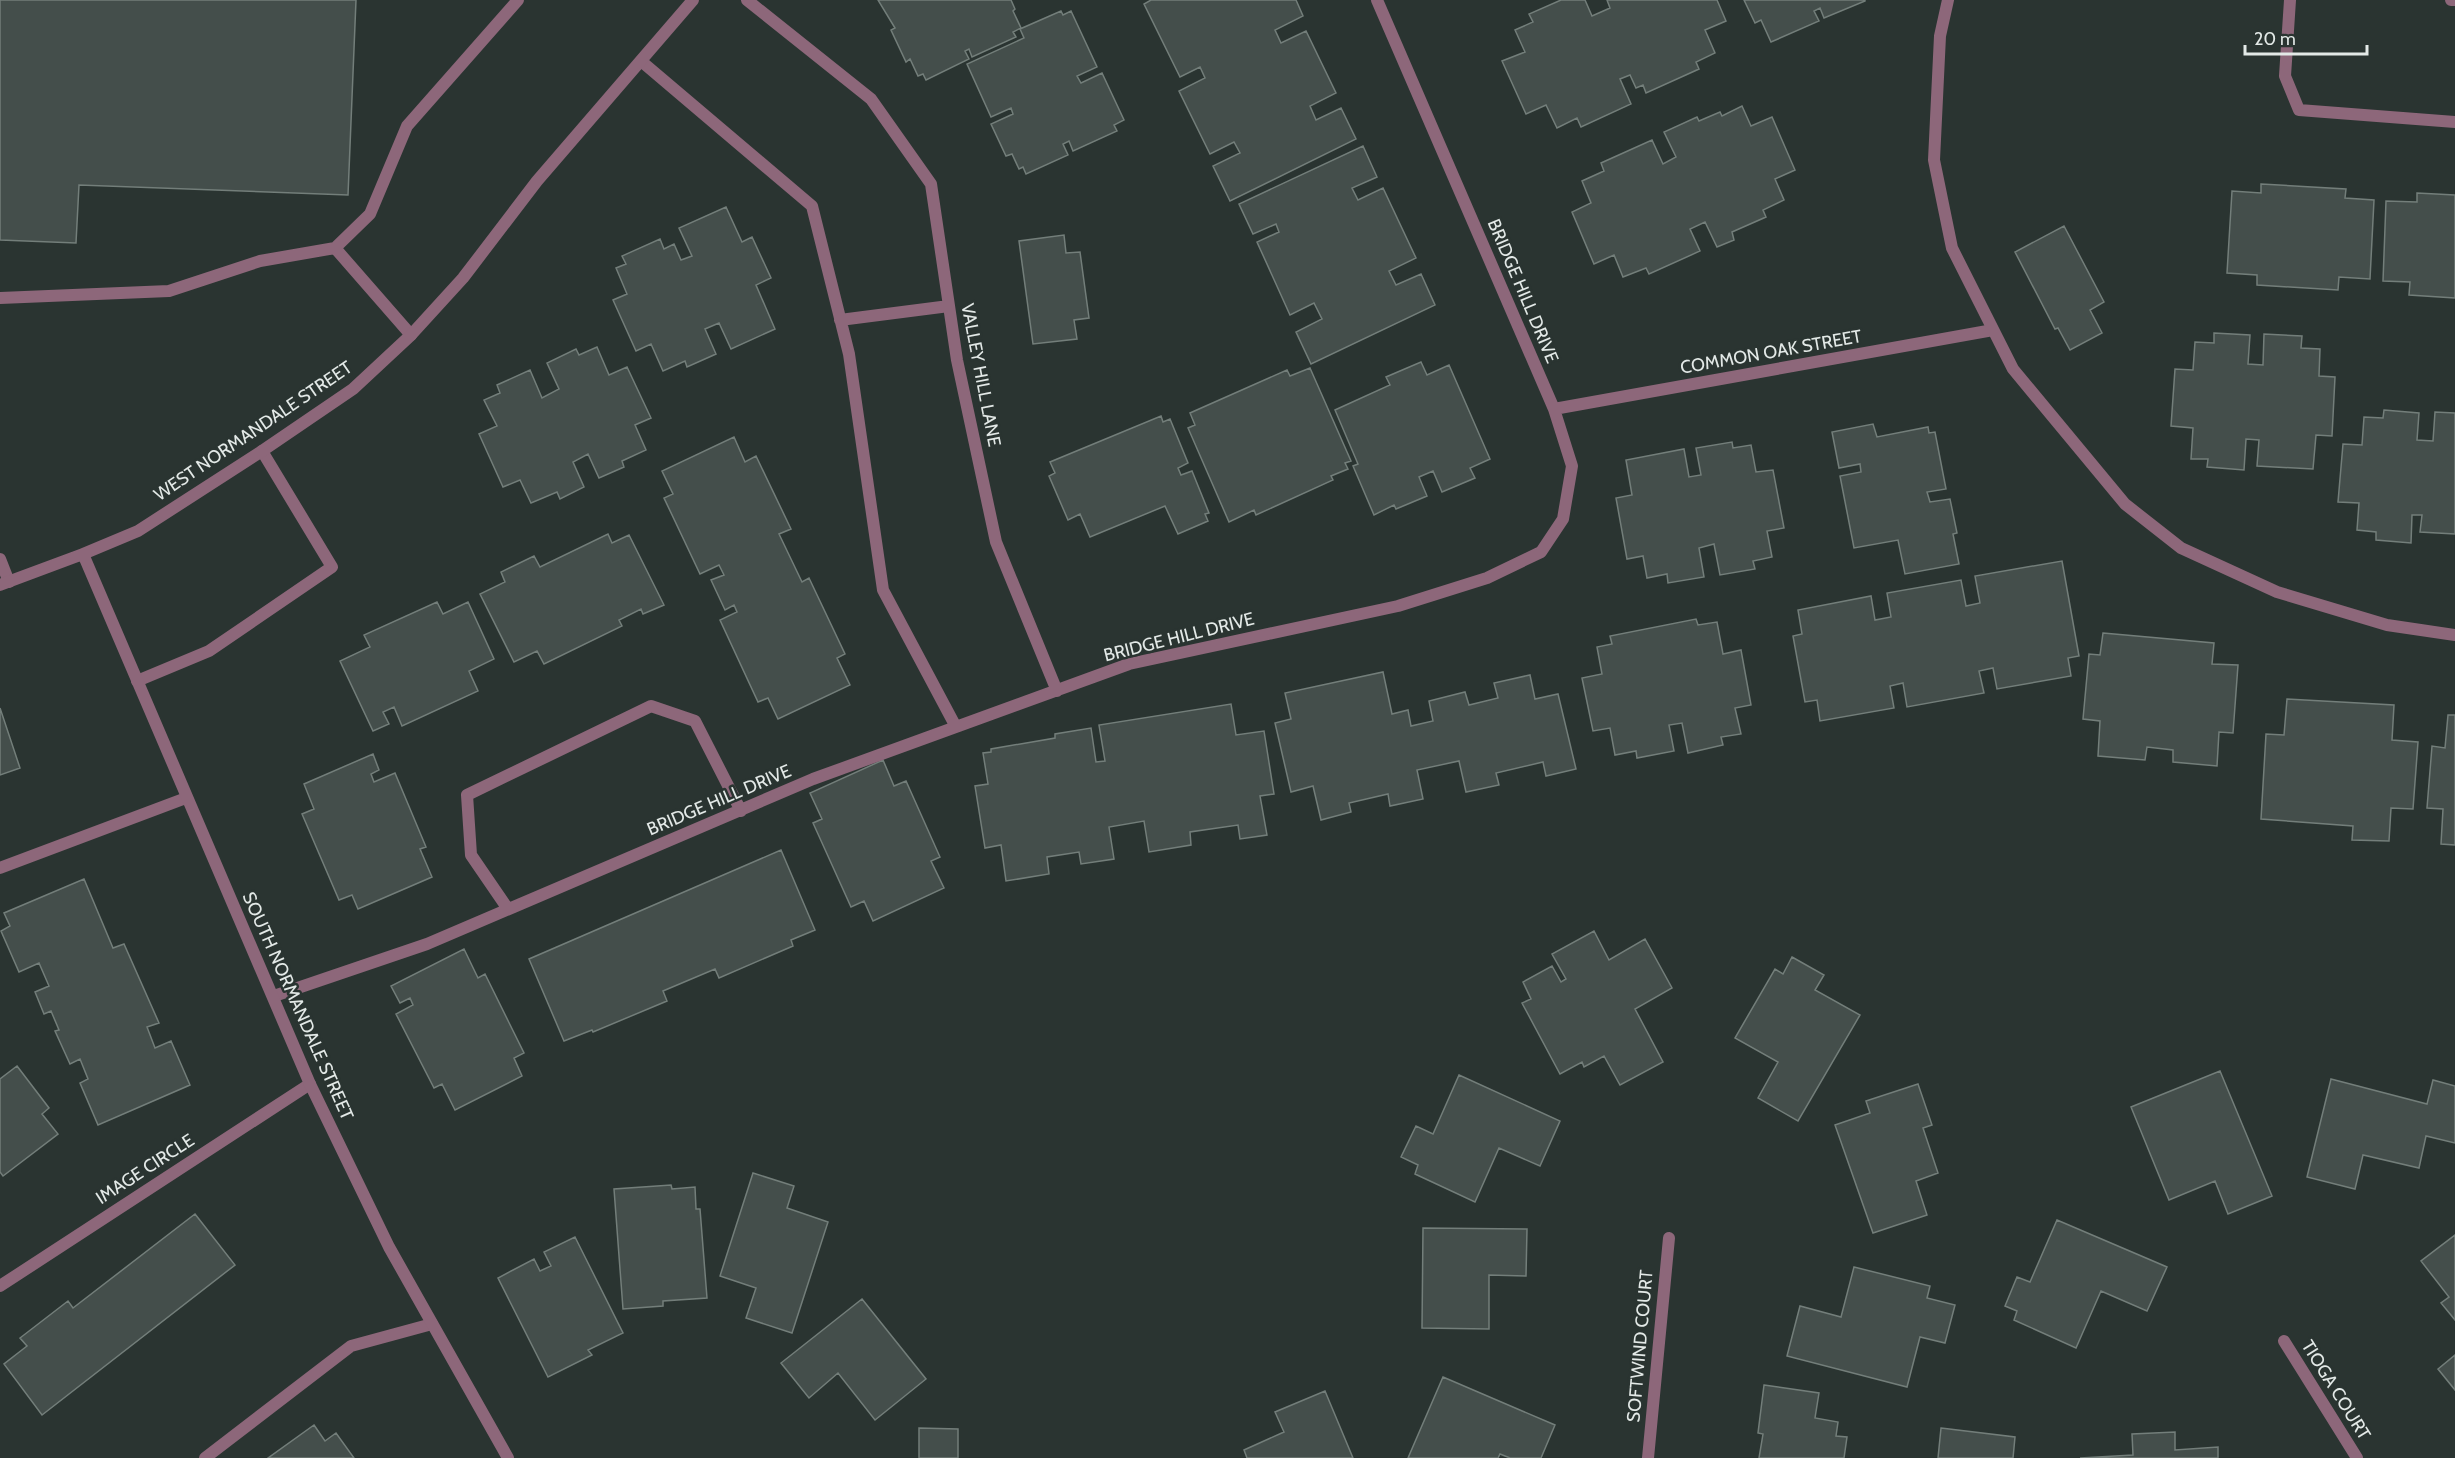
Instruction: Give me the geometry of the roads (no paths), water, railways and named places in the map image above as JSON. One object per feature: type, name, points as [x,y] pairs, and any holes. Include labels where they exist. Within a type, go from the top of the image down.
[{"type":"street","points":[[0,298],[169,291],[260,261],[335,248],[370,214],[407,126],[518,0]]},
{"type":"street","name":"WEST NORMANDALE STREET","points":[[5,584],[138,531],[353,389],[411,335],[463,278],[537,182],[693,0]]},
{"type":"street","name":"VALLEY HILL LANE","points":[[747,0],[871,99],[931,184],[957,360],[996,542],[1057,691]]},
{"type":"street","name":"BRIDGE HILL DRIVE","points":[[274,996],[427,944],[813,779],[1129,664],[1398,606],[1487,578],[1541,552],[1563,519],[1572,466],[1554,409],[1377,0]]},
{"type":"street","points":[[1948,0],[1941,36],[1934,160],[1952,248],[2013,369],[2125,504],[2181,548],[2277,592],[2387,625],[2455,635]]},
{"type":"street","points":[[2290,0],[2285,76],[2299,110],[2455,122]]},
{"type":"street","points":[[641,61],[812,206],[849,354],[883,590],[956,727]]},
{"type":"street","points":[[335,248],[411,335]]},
{"type":"street","points":[[840,320],[949,306]]},
{"type":"street","name":"COMMON OAK STREET","points":[[1554,409],[1994,330]]},
{"type":"street","points":[[137,681],[209,651],[332,567],[262,451]]},
{"type":"street","name":"SOUTH NORMANDALE STREET","points":[[83,554],[310,1084],[389,1247],[507,1458]]},
{"type":"street","points":[[0,560],[5,584]]},
{"type":"street","points":[[508,909],[471,855],[467,795],[651,706],[695,721],[741,811]]},
{"type":"street","points":[[0,868],[186,798]]},
{"type":"street","name":"IMAGE CIRCLE","points":[[0,1286],[310,1084]]},
{"type":"street","name":"SOFTWIND COURT","points":[[1648,1458],[1669,1238]]},
{"type":"street","points":[[205,1458],[351,1346],[432,1324]]},
{"type":"street","name":"TIOGA COURT","points":[[2284,1341],[2357,1458]]}]
